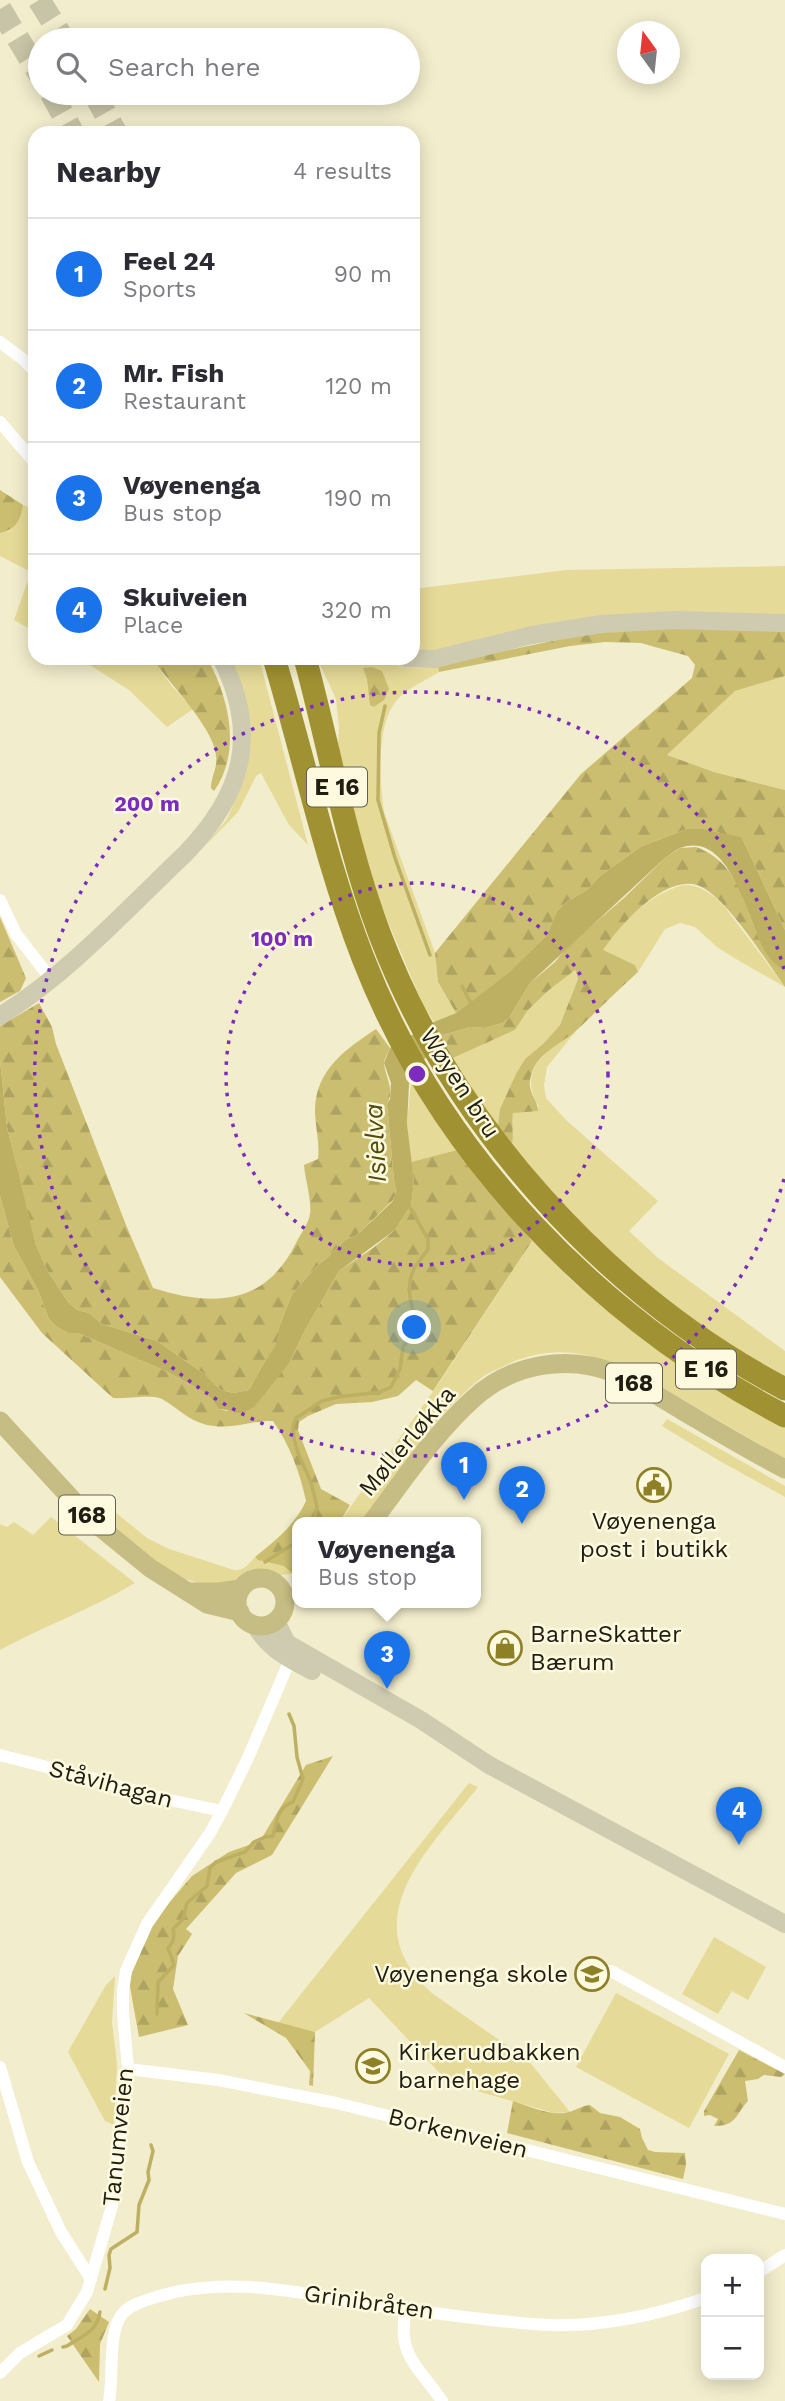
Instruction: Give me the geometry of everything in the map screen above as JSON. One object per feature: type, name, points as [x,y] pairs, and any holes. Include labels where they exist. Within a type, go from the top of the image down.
[{"type":"highway","name":"Wøyen bru","points":[[276,665],[342,901],[364,961],[392,1024],[427,1087],[486,1170],[560,1252],[632,1315],[753,1400],[785,1416]]},
{"type":"highway","name":"Wøyen bru","points":[[307,665],[356,863],[380,935],[413,1010],[467,1101],[506,1155],[548,1205],[604,1261],[706,1340],[785,1389]]},
{"type":"main road","name":"Møllerløkka","points":[[376,1517],[473,1399],[506,1376],[542,1365],[579,1364],[616,1374],[785,1469]]},
{"type":"main road","name":"168","points":[[0,1421],[101,1528],[150,1567],[207,1604],[262,1626],[286,1610]]},
{"type":"main road","points":[[189,1591],[219,1592],[241,1589],[254,1579],[271,1580],[278,1584],[284,1595],[286,1610]]},
{"type":"main road","points":[[278,1584],[292,1582]]},
{"type":"main road","points":[[241,1589],[237,1601],[247,1618]]},
{"type":"street","points":[[0,342],[28,364]]},
{"type":"street","points":[[0,422],[28,454]]},
{"type":"street","points":[[3,447],[18,441]]},
{"type":"street","points":[[420,660],[443,658],[532,635],[602,624],[675,620],[785,623]]},
{"type":"street","points":[[0,1016],[51,979],[185,854],[200,839],[223,807],[238,770],[242,733],[237,694],[224,665]]},
{"type":"street","points":[[0,901],[25,949],[51,979]]},
{"type":"street","points":[[286,1610],[283,1637],[293,1653]]},
{"type":"street","points":[[247,1618],[270,1646],[293,1653],[326,1678],[352,1682],[421,1720],[489,1765],[785,1924]]},
{"type":"street","name":"Tanumveien","points":[[0,2372],[20,2353],[67,2325],[78,2310],[91,2279],[112,2206],[128,2069],[123,1991],[127,1971],[147,1924],[210,1833],[222,1811],[293,1653]]},
{"type":"street","name":"Ståvihagan","points":[[0,1755],[160,1798],[222,1811]]},
{"type":"street","points":[[611,1971],[785,2067]]},
{"type":"street","points":[[0,2067],[27,2162],[61,2232],[91,2279]]},
{"type":"street","name":"Borkenveien","points":[[128,2069],[218,2080],[336,2103],[785,2214]]},
{"type":"street","points":[[764,2269],[785,2255]]},
{"type":"street","name":"Grinibråten","points":[[109,2401],[113,2378],[114,2333],[123,2313],[135,2304],[190,2288],[214,2286],[299,2291],[407,2310],[548,2325],[591,2325],[662,2312],[701,2300]]},
{"type":"street","points":[[407,2310],[403,2332],[405,2347],[411,2362],[442,2401]]},
{"type":"shaded area","points":[[23,505],[28,507],[28,570],[0,556],[0,533],[9,531]]},
{"type":"shaded area","points":[[785,566],[785,615],[427,652],[420,650],[420,588],[566,570]]},
{"type":"shaded area","points":[[28,580],[28,628],[14,620]]},
{"type":"shaded area","points":[[90,665],[157,665],[193,709],[167,727],[129,690]]},
{"type":"shaded area","points":[[229,665],[261,665],[308,845],[289,825],[261,773],[256,776],[238,812],[202,849],[227,819],[239,792],[246,766]]},
{"type":"shaded area","points":[[320,665],[397,665],[421,668],[438,665],[439,672],[409,690],[394,704],[384,727],[381,756],[384,812],[435,953],[438,982],[456,1013],[434,1022],[423,1005],[381,905],[358,829],[338,744],[336,699]]},
{"type":"shaded area","points":[[785,676],[785,790],[714,772],[667,755],[735,691]]},
{"type":"shaded area","points":[[687,829],[702,829],[741,837],[785,930],[785,972],[766,953],[736,882],[725,865],[713,852],[698,846],[680,848],[666,857],[530,983],[509,1018],[485,1028],[471,1027],[439,1036],[409,1084],[407,1124],[414,1182],[411,1205],[395,1230],[339,1271],[290,1362],[254,1407],[244,1412],[219,1409],[207,1394],[168,1372],[78,1333],[68,1333],[49,1319],[38,1290],[14,1246],[0,1196],[0,1060],[7,1127],[36,1245],[47,1270],[68,1302],[77,1310],[89,1313],[102,1324],[157,1341],[203,1373],[221,1390],[233,1393],[249,1390],[275,1347],[292,1294],[345,1240],[357,1235],[392,1202],[397,1191],[387,1104],[391,1083],[384,1063],[390,1048],[434,1022],[456,1013],[510,972],[547,935],[557,911],[587,890],[600,876],[642,846]]},
{"type":"shaded area","points":[[683,885],[695,886],[705,891],[724,906],[785,987],[717,947],[695,927],[680,923],[665,929],[638,972],[635,965],[602,950],[618,929],[638,910],[659,895]]},
{"type":"shaded area","points":[[574,970],[578,979],[560,1025],[525,1059],[517,1072],[498,1126],[453,1058],[515,1030],[528,1010]]},
{"type":"shaded area","points":[[576,1031],[547,1067],[544,1085],[546,1098],[566,1120],[658,1201],[629,1231],[658,1258],[785,1351],[785,1377],[685,1313],[622,1263],[565,1208],[514,1149],[511,1137],[513,1113],[539,1107],[531,1082],[533,1071],[545,1053]]},
{"type":"shaded area","points":[[411,1081],[457,1150],[411,1162],[407,1124]]},
{"type":"shaded area","points":[[532,1241],[578,1286],[652,1345],[731,1397],[785,1428],[785,1459],[625,1368],[602,1359],[554,1352],[529,1356],[480,1379],[432,1429],[366,1517],[343,1517],[439,1383]]},
{"type":"shaded area","points":[[667,1419],[785,1486],[785,1497],[662,1426]]},
{"type":"shaded area","points":[[104,1503],[147,1538],[169,1549],[234,1570],[243,1568],[255,1557],[285,1566],[292,1574],[281,1575],[259,1569],[234,1583],[201,1584],[182,1578],[157,1564],[106,1520]]},
{"type":"shaded area","points":[[51,1517],[135,1583],[0,1650],[0,1524],[7,1527],[14,1522],[33,1535]]},
{"type":"shaded area","points":[[469,1783],[478,1787],[420,1860],[406,1886],[398,1913],[398,1940],[409,1967],[433,1994],[528,2060],[570,2112],[554,2113],[449,2083],[369,1998],[315,2032],[278,2023]]},
{"type":"shaded area","points":[[714,1937],[766,1967],[748,2000],[732,1991],[718,2014],[682,1994]]},
{"type":"shaded area","points":[[115,1976],[112,2022],[117,2064],[114,2125],[105,2121],[68,2052],[106,1985]]},
{"type":"shaded area","points":[[616,1993],[729,2054],[689,2128],[576,2067]]},
{"type":"green space","points":[[0,490],[23,505],[16,524],[0,533]]},
{"type":"green space","points":[[687,626],[785,628],[785,676],[735,691],[667,755],[714,772],[785,790],[785,930],[743,840],[717,832],[687,829],[642,846],[600,876],[587,890],[568,901],[557,911],[547,935],[511,972],[456,1013],[438,982],[435,953],[581,774],[692,678],[695,665],[688,656],[641,643],[605,642],[570,646],[439,672],[438,665],[595,632]]},
{"type":"green space","points":[[157,665],[211,665],[215,673],[226,707],[230,742],[223,776],[214,791],[211,784],[216,755],[199,719]]},
{"type":"green space","points":[[372,667],[382,671],[389,689],[384,700],[374,707],[370,705],[363,668]]},
{"type":"green space","points":[[696,847],[715,857],[729,871],[760,940],[770,957],[785,972],[785,987],[732,914],[708,891],[697,885],[684,884],[657,895],[631,916],[603,950],[635,965],[638,972],[578,1029],[549,1050],[537,1063],[530,1085],[538,1111],[513,1113],[512,1144],[498,1126],[500,1109],[525,1059],[560,1025],[578,979],[575,970],[528,1010],[515,1030],[453,1058],[439,1036],[471,1027],[485,1028],[509,1018],[530,983],[555,962],[568,946],[624,898],[666,857],[680,848]]},
{"type":"green space","points":[[0,917],[26,978],[20,991],[0,1002]]},
{"type":"green space","points":[[39,1003],[52,1027],[56,1044],[126,1225],[153,1288],[196,1298],[216,1299],[253,1290],[269,1279],[283,1264],[310,1214],[304,1165],[318,1159],[315,1110],[321,1083],[344,1053],[376,1029],[390,1048],[384,1064],[390,1089],[387,1104],[394,1180],[398,1191],[392,1201],[357,1235],[345,1240],[292,1294],[280,1325],[276,1347],[249,1390],[233,1393],[221,1390],[203,1373],[157,1341],[102,1324],[89,1313],[77,1310],[68,1302],[47,1270],[36,1245],[7,1127],[0,1060],[0,1026]]},
{"type":"green space","points":[[457,1150],[532,1241],[433,1391],[416,1380],[398,1396],[372,1402],[336,1404],[299,1422],[298,1430],[321,1489],[350,1505],[343,1517],[297,1517],[306,1501],[301,1480],[294,1460],[273,1421],[229,1426],[206,1425],[162,1399],[113,1398],[42,1333],[0,1277],[0,1196],[14,1246],[38,1290],[49,1319],[57,1327],[68,1333],[78,1333],[168,1372],[207,1394],[219,1409],[227,1411],[290,1362],[339,1271],[395,1230],[411,1205],[414,1182],[411,1162]]},
{"type":"green space","points":[[291,1525],[292,1573],[284,1566],[255,1557],[277,1538]]},
{"type":"green space","points":[[333,1756],[272,1855],[236,1873],[186,1929],[192,1934],[178,1956],[173,1989],[188,2025],[139,2037],[129,1981],[146,1930],[192,1876],[229,1852],[260,1841],[306,1765]]},
{"type":"green space","points":[[244,2013],[315,2032],[313,2086],[309,2085],[310,2071],[286,2038]]},
{"type":"green space","points":[[739,2050],[785,2074],[781,2077],[764,2075],[745,2081],[748,2101],[731,2122],[714,2126],[718,2119],[710,2115],[704,2116],[704,2111]]},
{"type":"green space","points":[[513,2101],[555,2113],[569,2112],[590,2105],[600,2113],[620,2117],[640,2129],[648,2150],[685,2153],[683,2179],[507,2133]]},
{"type":"green space","points":[[90,2309],[109,2322],[100,2344],[99,2382],[67,2336],[76,2329]]},
{"type":"waterway","points":[[385,706],[379,733],[378,800],[395,858],[430,955]]},
{"type":"waterway","points":[[462,986],[472,1005]]},
{"type":"waterway","points":[[314,1517],[317,1507],[311,1482],[298,1453],[293,1426],[296,1418],[322,1401],[380,1392],[391,1387],[400,1369],[403,1347],[418,1327],[410,1297],[410,1282],[415,1267],[428,1249],[428,1239],[409,1206]]},
{"type":"waterway","points":[[265,1562],[292,1545]]},
{"type":"waterway","points":[[157,2014],[158,1982],[174,1965],[168,1948],[173,1940],[173,1929],[183,1919],[187,1903],[207,1886],[210,1868],[216,1862],[245,1852],[254,1842],[273,1836],[281,1811],[293,1802],[303,1779],[297,1757],[294,1726],[289,1714]]},
{"type":"waterway","points":[[105,2289],[111,2249],[137,2232],[139,2205],[149,2180],[153,2151],[151,2145]]},
{"type":"waterway","points":[[63,2347],[92,2329],[100,2312]]},
{"type":"waterway","points":[[39,2356],[52,2350]]},
{"type":"tunnel","points":[[39,0],[56,28]]},
{"type":"tunnel","points":[[0,9],[28,55]]},
{"type":"tunnel","points":[[58,105],[69,126]]},
{"type":"tunnel","points":[[101,105],[112,126]]},
{"type":"place","name":"Vøyenenga post i butikk","points":[[654,1485]]},
{"type":"place","name":"Feel 24","points":[[464,1500]]},
{"type":"place","name":"Mr. Fish","points":[[522,1524]]},
{"type":"place","name":"BarneSkatter Bærum","points":[[505,1648]]},
{"type":"place","name":"Vøyenenga","points":[[387,1689]]},
{"type":"place","name":"Skuiveien","points":[[739,1845]]},
{"type":"place","name":"Vøyenenga skole","points":[[592,1974]]},
{"type":"place","name":"Kirkerudbakken barnehage","points":[[373,2066]]},
{"type":"water label","name":"Isielva","points":[[375,1143]]}]
